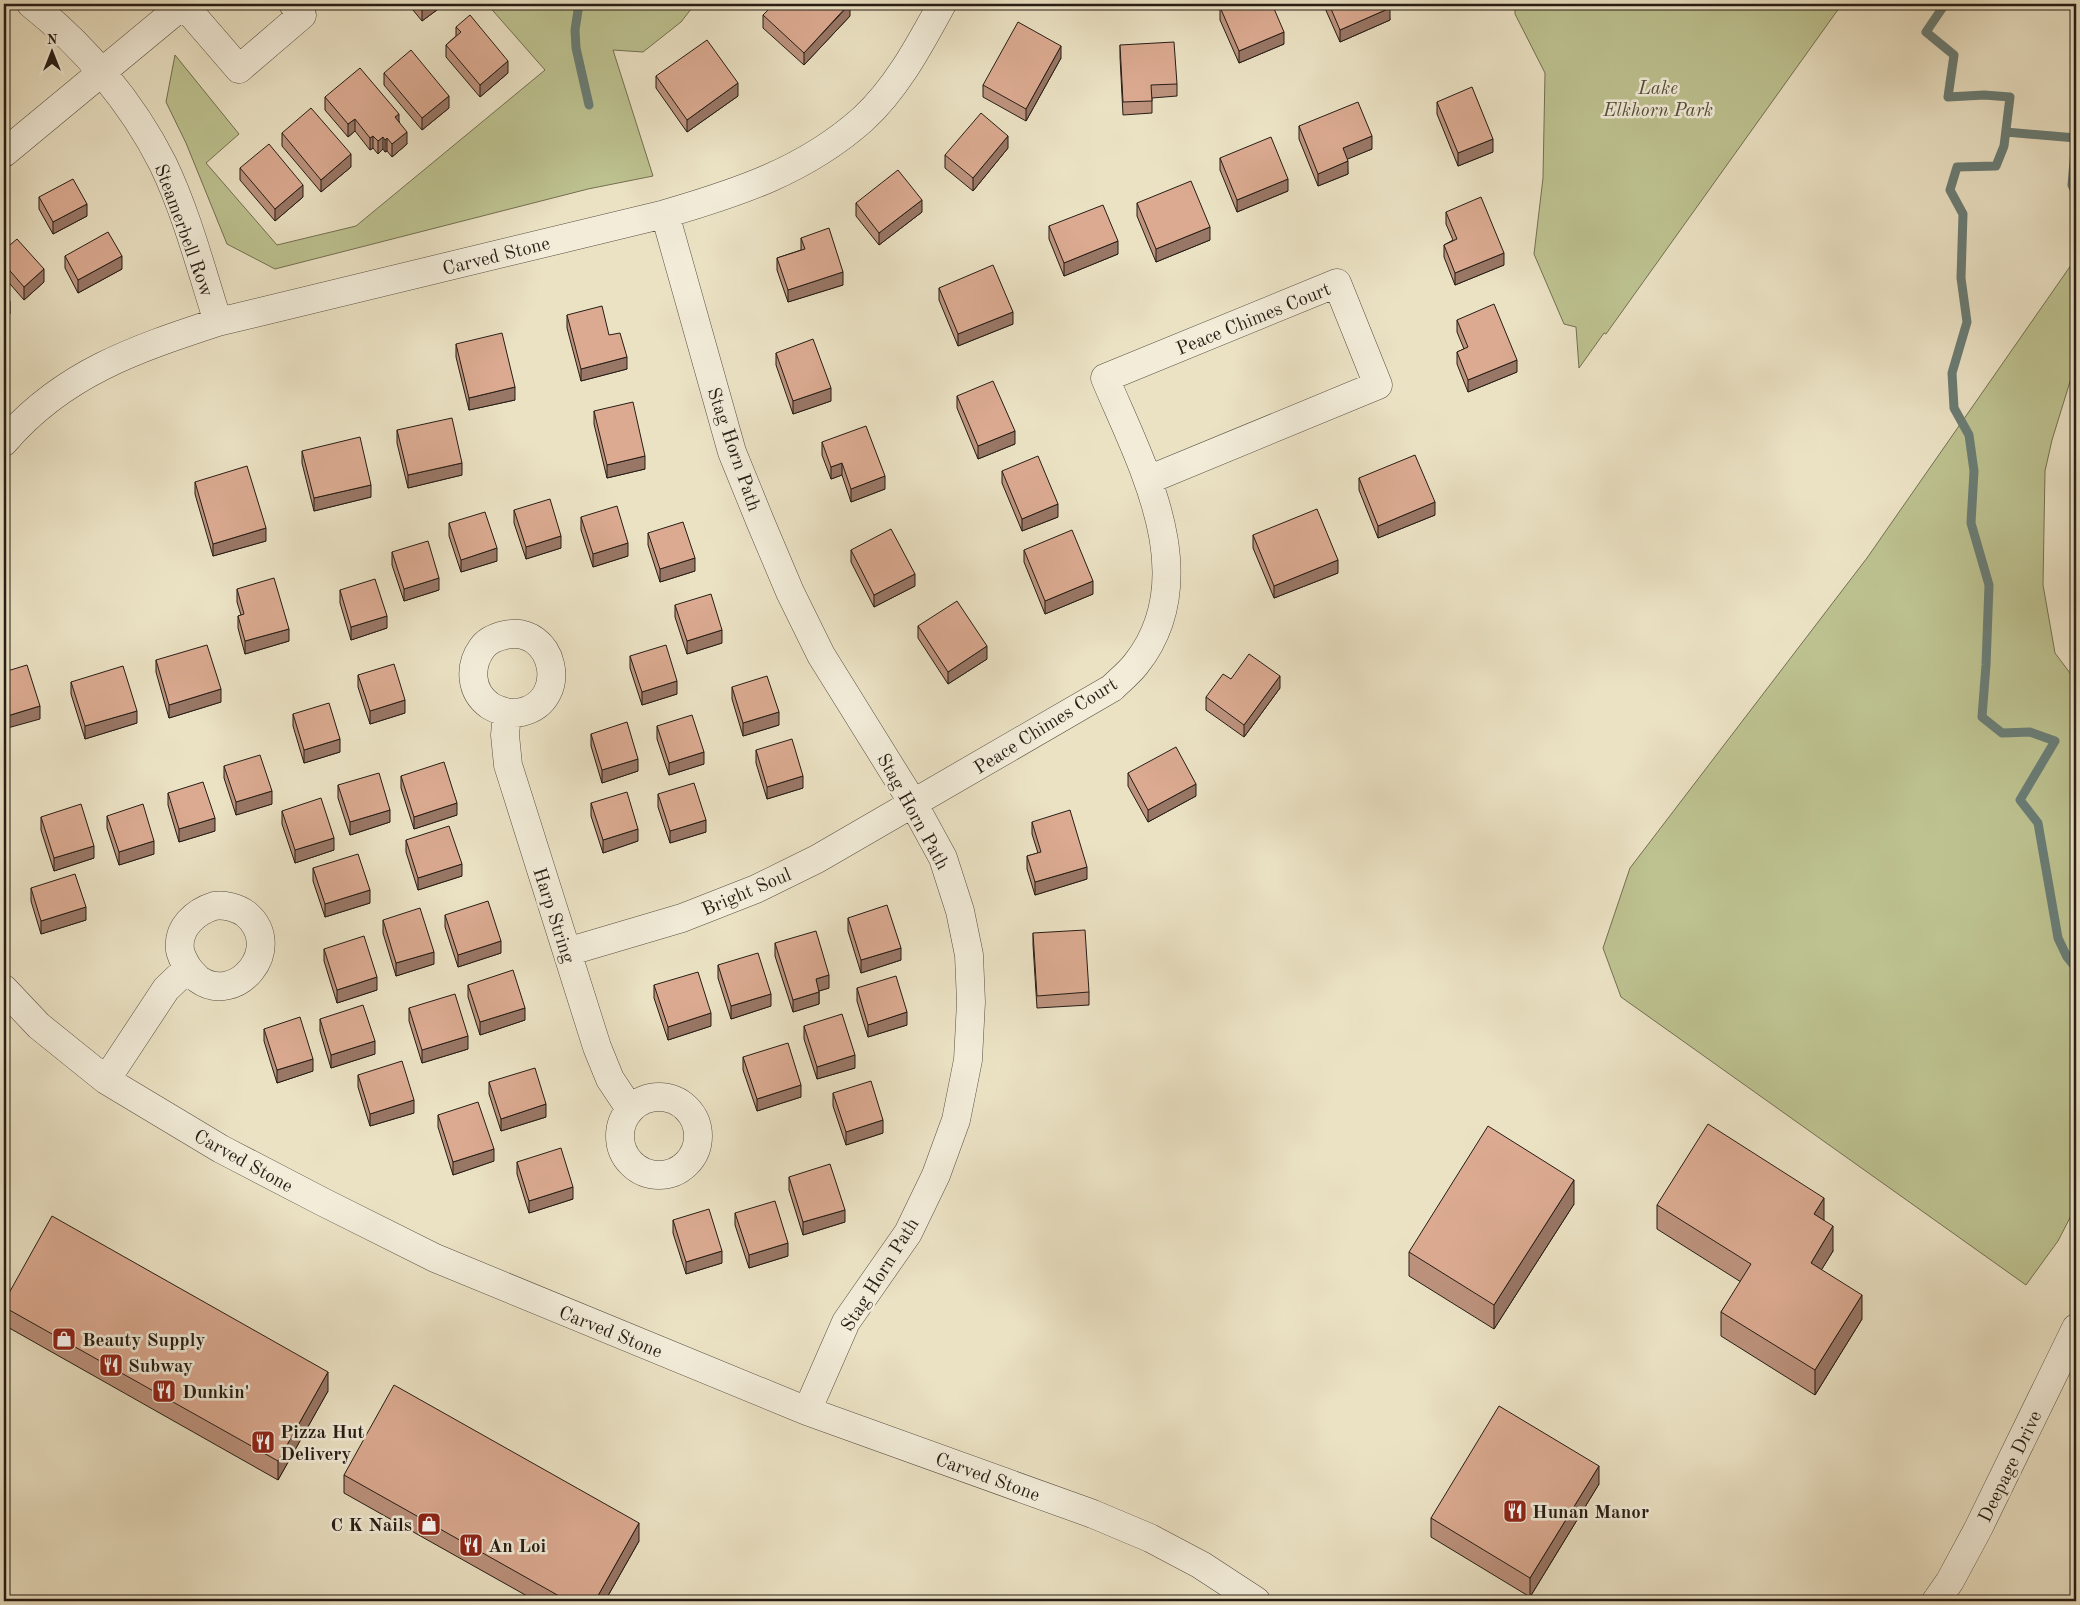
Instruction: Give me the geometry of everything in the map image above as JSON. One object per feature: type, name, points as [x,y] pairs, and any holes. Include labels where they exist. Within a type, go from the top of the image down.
[{"type":"street","name":"Steamerbell Row","points":[[30,4],[55,23],[102,72],[139,122],[162,164],[183,213],[218,322]]},
{"type":"street","points":[[4,153],[184,4],[238,69],[302,15],[293,4]]},
{"type":"street","name":"Carved Stone","points":[[4,442],[18,426],[58,392],[105,363],[148,345],[218,322],[665,214],[735,193],[792,168],[830,144],[863,119],[899,78],[942,4]]},
{"type":"street","name":"Stag Horn Path","points":[[665,214],[732,452],[760,521],[790,592],[821,655],[914,803],[944,858],[960,911],[969,956],[972,1002],[968,1060],[956,1120],[936,1175],[908,1233],[846,1322],[807,1411]]},
{"type":"street","name":"Peace Chimes Court","points":[[914,803],[1112,688],[1136,664],[1152,638],[1162,614],[1166,584],[1165,548],[1159,514],[1148,480],[1105,378],[1337,283],[1378,385],[1148,480]]},
{"type":"street","name":"Harp String","points":[[507,712],[505,735],[508,765],[597,1047],[610,1079],[630,1109]]},
{"type":"street","name":"Bright Soul","points":[[567,952],[682,918],[756,889],[817,859],[914,803]]},
{"type":"street","points":[[106,1080],[166,989],[188,968]]},
{"type":"street","name":"Carved Stone","points":[[4,989],[39,1026],[106,1080],[221,1149],[435,1258],[807,1411],[1093,1514],[1150,1538],[1201,1565],[1256,1601]]},
{"type":"street","name":"Deepage Drive","points":[[1936,1601],[1950,1581],[1978,1529],[2076,1328]]},
{"type":"green space","points":[[487,4],[695,4],[681,22],[643,52],[613,50],[653,176],[588,189],[275,269],[227,244],[186,143],[166,102],[175,55],[239,134],[206,163],[277,245],[356,226],[545,70]]},
{"type":"green space","name":"Lake Elkhorn Park","points":[[1515,4],[1842,4],[1606,334],[1604,333],[1579,368],[1576,327],[1564,324],[1534,254],[1543,178],[1545,73],[1515,14]]},
{"type":"green space","points":[[2076,258],[2076,368],[2073,372],[2052,440],[2045,471],[2043,585],[2055,653],[2076,681],[2076,1206],[2058,1241],[2026,1285],[1621,997],[1603,948],[1630,868],[1867,558]]},
{"type":"building","points":[[418,4],[429,4],[422,9]]},
{"type":"building","points":[[774,4],[849,4],[804,53],[763,15]]},
{"type":"building","points":[[1229,4],[1272,4],[1284,32],[1239,51],[1220,7]]},
{"type":"building","points":[[1329,4],[1388,4],[1390,8],[1340,30]]},
{"type":"building","points":[[470,15],[508,61],[480,85],[446,45],[461,32],[456,27]]},
{"type":"building","points":[[1018,22],[1061,46],[1026,109],[983,85]]},
{"type":"building","points":[[707,40],[738,83],[687,120],[656,76]]},
{"type":"building","points":[[1174,42],[1177,84],[1151,85],[1152,101],[1123,102],[1120,45]]},
{"type":"building","points":[[411,50],[449,96],[422,118],[384,73]]},
{"type":"building","points":[[360,68],[399,114],[395,117],[407,132],[392,144],[387,138],[385,140],[383,137],[378,141],[373,136],[370,138],[355,119],[348,124],[325,97]]},
{"type":"building","points":[[1472,87],[1493,139],[1458,153],[1437,102]]},
{"type":"building","points":[[1358,102],[1372,136],[1343,148],[1348,161],[1318,174],[1299,126]]},
{"type":"building","points":[[311,108],[351,154],[321,180],[282,133]]},
{"type":"building","points":[[981,113],[1008,136],[973,178],[945,155]]},
{"type":"building","points":[[1271,137],[1288,179],[1237,200],[1220,158]]},
{"type":"building","points":[[269,144],[303,185],[275,209],[240,168]]},
{"type":"building","points":[[898,170],[922,200],[879,233],[856,203]]},
{"type":"building","points":[[73,179],[87,204],[53,222],[39,197]]},
{"type":"building","points":[[1191,181],[1210,227],[1156,249],[1137,203]]},
{"type":"building","points":[[1481,197],[1504,253],[1455,273],[1444,245],[1457,239],[1446,212]]},
{"type":"building","points":[[1103,205],[1118,241],[1064,263],[1049,226]]},
{"type":"building","points":[[829,228],[843,272],[788,290],[777,258],[805,249],[801,238]]},
{"type":"building","points":[[108,232],[122,256],[78,280],[65,256]]},
{"type":"building","points":[[17,239],[44,269],[24,287],[4,264],[4,250]]},
{"type":"building","points":[[993,265],[1013,312],[958,334],[939,288]]},
{"type":"building","points":[[4,294],[10,301],[4,307]]},
{"type":"building","points":[[1494,304],[1517,360],[1468,380],[1457,352],[1468,347],[1457,320]]},
{"type":"building","points":[[602,306],[609,335],[620,333],[627,357],[581,369],[567,315]]},
{"type":"building","points":[[502,333],[515,387],[469,398],[456,344]]},
{"type":"building","points":[[813,339],[831,388],[793,401],[776,353]]},
{"type":"building","points":[[993,381],[1015,431],[978,446],[957,396]]},
{"type":"building","points":[[633,402],[645,456],[607,465],[594,411]]},
{"type":"building","points":[[452,418],[462,463],[408,475],[397,430]]},
{"type":"building","points":[[866,426],[885,476],[851,489],[842,463],[831,467],[822,442]]},
{"type":"building","points":[[360,437],[371,485],[314,498],[302,451]]},
{"type":"building","points":[[1415,455],[1435,502],[1378,526],[1359,478]]},
{"type":"building","points":[[1038,456],[1058,504],[1022,519],[1002,471]]},
{"type":"building","points":[[247,466],[266,528],[213,544],[195,482]]},
{"type":"building","points":[[550,499],[561,536],[526,547],[514,510]]},
{"type":"building","points":[[617,506],[628,543],[593,554],[581,517]]},
{"type":"building","points":[[1317,509],[1338,560],[1274,586],[1253,535]]},
{"type":"building","points":[[485,512],[497,548],[461,560],[449,523]]},
{"type":"building","points":[[683,522],[695,558],[660,569],[648,533]]},
{"type":"building","points":[[891,529],[915,574],[874,595],[851,550]]},
{"type":"building","points":[[1072,530],[1093,581],[1045,601],[1024,550]]},
{"type":"building","points":[[428,541],[439,578],[404,589],[392,552]]},
{"type":"building","points":[[274,578],[289,629],[245,641],[238,616],[244,614],[237,589]]},
{"type":"building","points":[[375,579],[387,616],[351,627],[340,590]]},
{"type":"building","points":[[711,594],[722,630],[687,641],[675,605]]},
{"type":"building","points":[[957,601],[987,646],[948,672],[918,626]]},
{"type":"building","points":[[207,645],[221,689],[169,705],[156,660]]},
{"type":"building","points":[[666,645],[677,681],[642,692],[630,656]]},
{"type":"building","points":[[1249,654],[1280,676],[1244,725],[1206,697],[1223,674],[1231,679]]},
{"type":"building","points":[[394,664],[405,700],[370,711],[358,675]]},
{"type":"building","points":[[27,665],[40,706],[4,717],[4,672]]},
{"type":"building","points":[[123,666],[137,711],[85,726],[71,682]]},
{"type":"building","points":[[767,676],[779,712],[743,723],[732,687]]},
{"type":"building","points":[[329,703],[340,739],[304,750],[293,714]]},
{"type":"building","points":[[692,715],[704,752],[669,763],[657,726]]},
{"type":"building","points":[[627,722],[638,759],[602,770],[591,734]]},
{"type":"building","points":[[792,739],[803,776],[767,787],[756,750]]},
{"type":"building","points":[[1176,747],[1196,784],[1148,810],[1128,773]]},
{"type":"building","points":[[260,755],[272,791],[236,802],[224,766]]},
{"type":"building","points":[[444,762],[457,803],[414,817],[401,776]]},
{"type":"building","points":[[379,773],[390,810],[350,822],[338,785]]},
{"type":"building","points":[[203,782],[215,818],[179,829],[168,793]]},
{"type":"building","points":[[694,783],[706,820],[670,831],[658,794]]},
{"type":"building","points":[[627,792],[638,829],[603,840],[591,803]]},
{"type":"building","points":[[321,798],[334,838],[295,850],[282,811]]},
{"type":"building","points":[[81,804],[94,846],[54,858],[41,817]]},
{"type":"building","points":[[143,804],[154,841],[119,852],[107,816]]},
{"type":"building","points":[[1070,810],[1087,867],[1035,882],[1027,856],[1041,852],[1032,822]]},
{"type":"building","points":[[449,826],[462,864],[418,878],[406,840]]},
{"type":"building","points":[[358,854],[370,890],[325,904],[313,868]]},
{"type":"building","points":[[75,874],[86,907],[41,921],[31,888]]},
{"type":"building","points":[[488,901],[501,941],[458,955],[445,915]]},
{"type":"building","points":[[887,905],[901,948],[861,960],[848,918]]},
{"type":"building","points":[[420,908],[434,952],[396,963],[383,920]]},
{"type":"building","points":[[1085,930],[1089,992],[1037,996],[1033,933]]},
{"type":"building","points":[[816,931],[829,975],[816,979],[819,992],[793,1000],[775,943]]},
{"type":"building","points":[[364,936],[377,977],[337,990],[324,949]]},
{"type":"building","points":[[758,953],[771,994],[731,1006],[718,965]]},
{"type":"building","points":[[513,970],[525,1008],[480,1022],[468,985]]},
{"type":"building","points":[[698,972],[711,1013],[668,1027],[654,985]]},
{"type":"building","points":[[896,976],[907,1012],[868,1025],[857,988]]},
{"type":"building","points":[[455,994],[468,1036],[422,1050],[409,1008]]},
{"type":"building","points":[[363,1005],[375,1041],[331,1055],[320,1019]]},
{"type":"building","points":[[842,1014],[855,1055],[817,1067],[804,1026]]},
{"type":"building","points":[[300,1017],[313,1059],[277,1070],[264,1029]]},
{"type":"building","points":[[788,1043],[801,1085],[757,1099],[743,1057]]},
{"type":"building","points":[[402,1061],[414,1100],[370,1114],[358,1075]]},
{"type":"building","points":[[535,1068],[546,1104],[501,1119],[489,1082]]},
{"type":"building","points":[[871,1081],[883,1120],[846,1132],[833,1093]]},
{"type":"building","points":[[478,1102],[494,1149],[453,1162],[438,1115]]},
{"type":"building","points":[[1708,1124],[1824,1198],[1814,1214],[1833,1226],[1811,1263],[1862,1295],[1815,1370],[1721,1312],[1751,1264],[1657,1205]]},
{"type":"building","points":[[1488,1126],[1574,1180],[1494,1305],[1409,1252]]},
{"type":"building","points":[[561,1148],[573,1187],[529,1201],[517,1162]]},
{"type":"building","points":[[830,1164],[845,1210],[803,1222],[789,1177]]},
{"type":"building","points":[[775,1201],[788,1243],[749,1255],[735,1213]]},
{"type":"building","points":[[709,1209],[722,1251],[686,1262],[673,1220]]},
{"type":"building","points":[[52,1216],[328,1372],[278,1461],[4,1307],[4,1302]]},
{"type":"building","points":[[394,1385],[639,1523],[595,1601],[568,1601],[344,1475]]},
{"type":"building","name":"Hunan Manor","points":[[1499,1406],[1599,1466],[1530,1578],[1431,1518]]},
{"type":"waterway","points":[[579,4],[575,30],[576,48],[589,105]]},
{"type":"waterway","points":[[1945,4],[1926,32],[1954,55],[1948,97],[1984,95],[2010,97],[2004,146],[1996,166],[1957,167],[1950,190],[1963,214],[1961,278],[1967,322],[1952,373],[1954,408],[1969,435],[1974,471],[1971,523],[1989,585],[1982,717],[2002,733],[2030,732],[2055,741],[2020,800],[2038,823],[2058,938],[2067,957],[2076,968]]},
{"type":"waterway","points":[[2006,132],[2076,138]]},
{"type":"waterway","points":[[2076,139],[2072,185],[2076,194]]},
{"type":"place","name":"Beauty Supply","points":[[64,1339]]},
{"type":"place","name":"Subway","points":[[111,1365]]},
{"type":"place","name":"Dunkin'","points":[[164,1391]]},
{"type":"place","name":"Pizza Hut Delivery","points":[[263,1442]]},
{"type":"place","name":"Hunan Manor","points":[[1515,1511]]},
{"type":"place","name":"C K Nails","points":[[429,1524]]},
{"type":"place","name":"An Loi","points":[[471,1545]]}]
